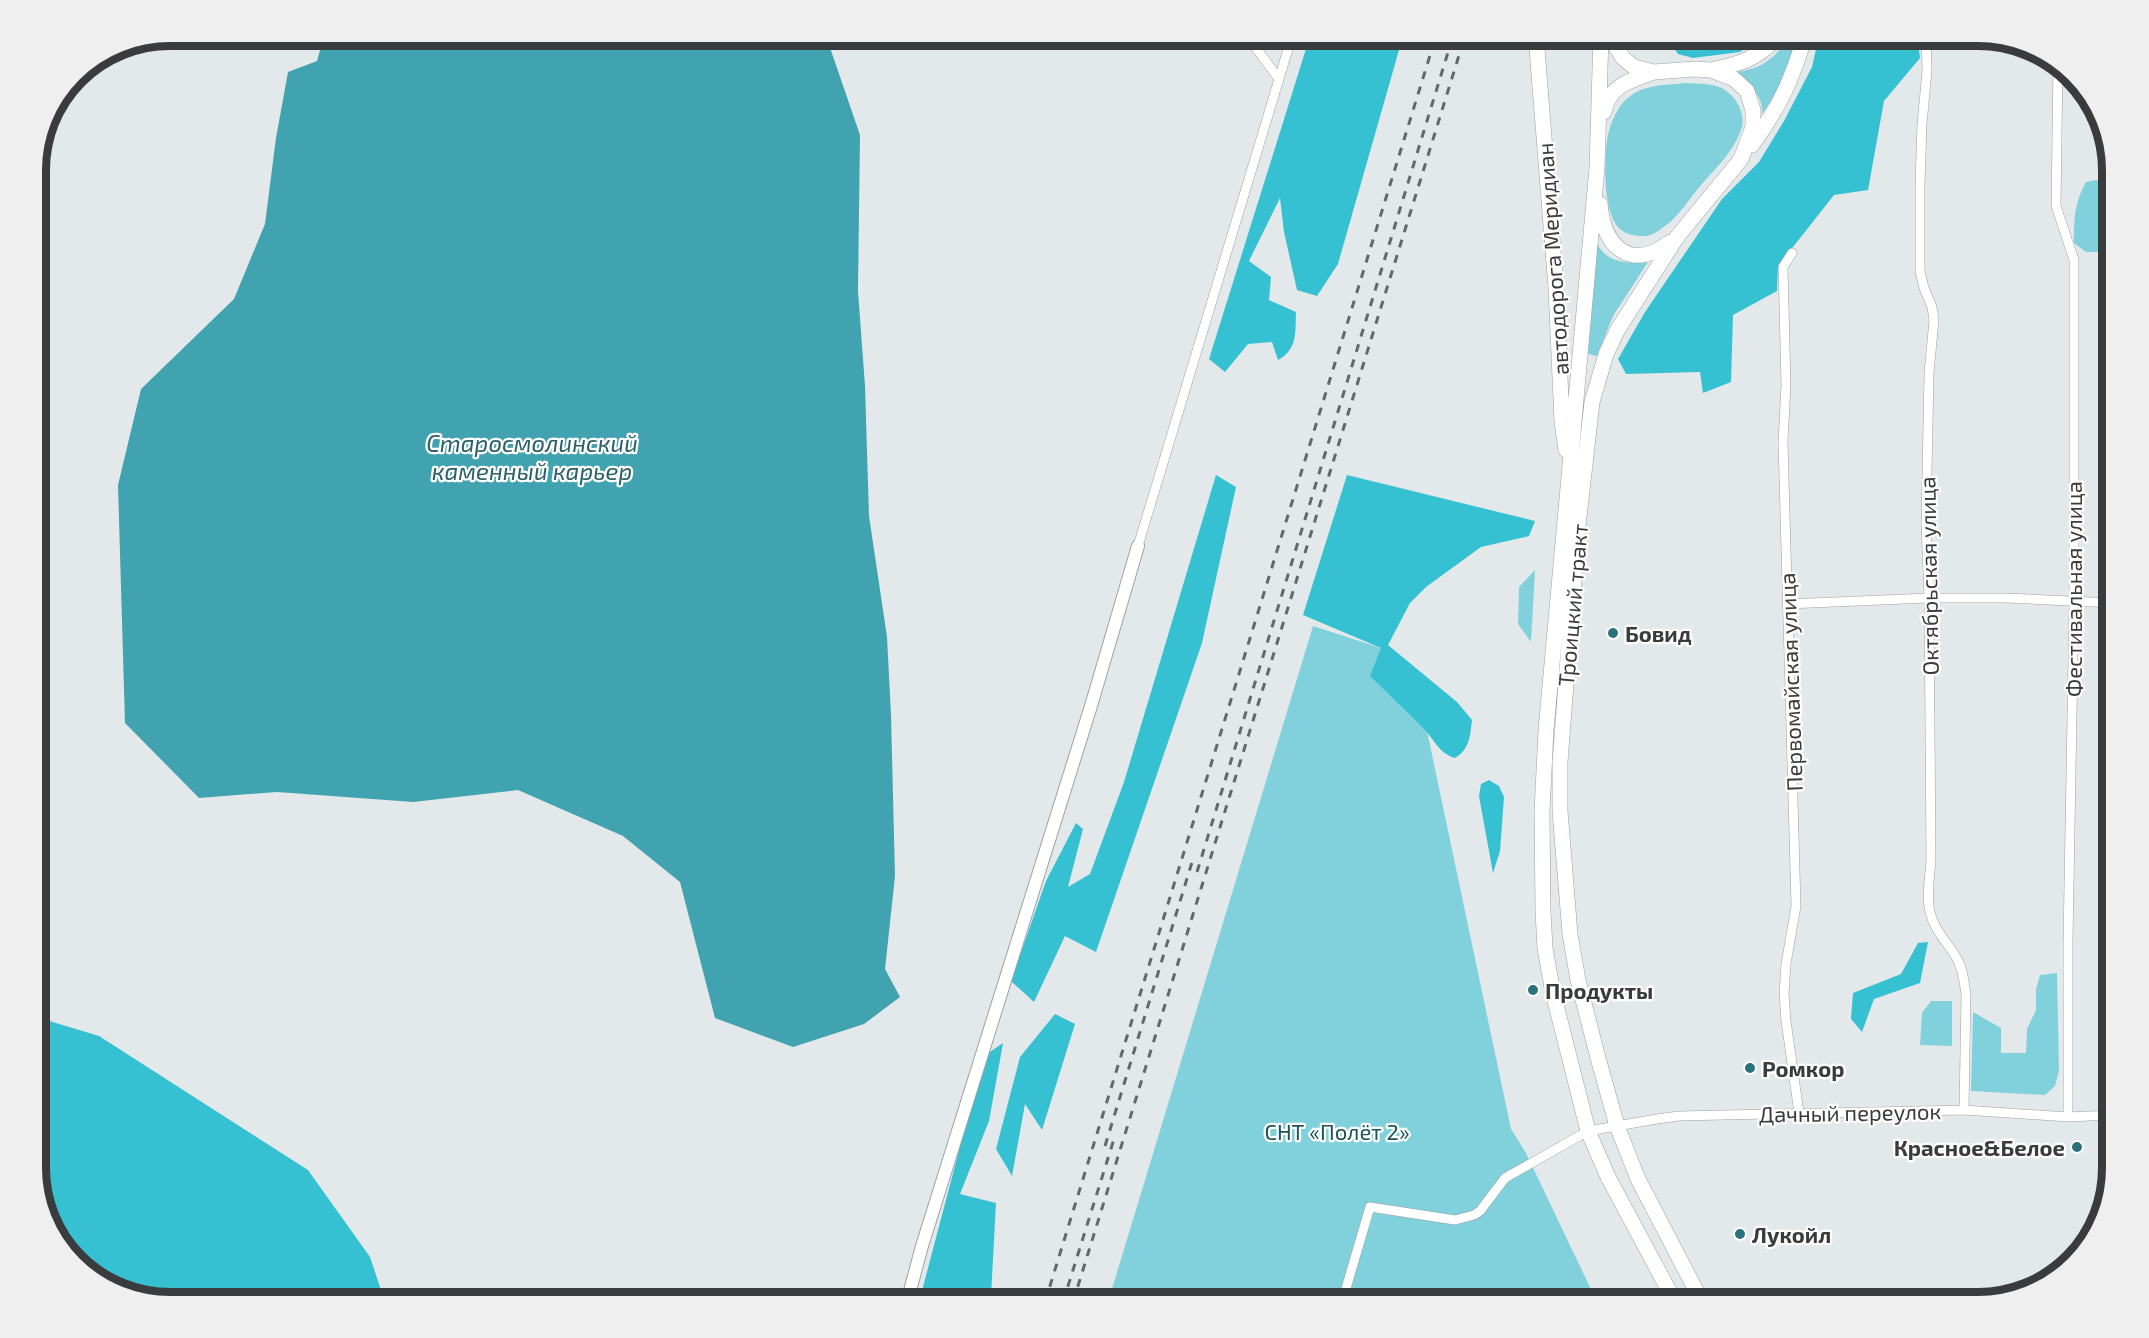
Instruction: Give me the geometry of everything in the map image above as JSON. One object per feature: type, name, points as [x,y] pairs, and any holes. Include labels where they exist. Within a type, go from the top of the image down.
[{"type":"main road","name":"автодорога Меридиан","points":[[1537,46],[1556,288],[1562,422],[1569,482]]},
{"type":"main road","name":"Троицкий тракт","points":[[1600,46],[1597,168],[1545,742],[1542,811],[1545,948],[1553,993],[1588,1131],[1608,1177],[1670,1292]]},
{"type":"main road","name":"Троицкий тракт","points":[[1615,46],[1623,58],[1634,67],[1654,72],[1711,70],[1734,79],[1747,91],[1751,100],[1753,127],[1741,159],[1677,237],[1618,329],[1606,354],[1592,402],[1574,566],[1561,750],[1560,811],[1570,934],[1578,980],[1617,1126],[1638,1179],[1697,1292]]},
{"type":"main road","points":[[1711,70],[1733,66],[1754,58],[1769,46]]},
{"type":"main road","points":[[1741,159],[1772,117],[1794,73],[1802,46]]},
{"type":"main road","points":[[1599,137],[1610,96],[1618,87],[1654,72]]},
{"type":"main road","points":[[1597,168],[1601,217],[1612,243],[1620,251],[1629,255],[1647,256],[1677,237]]},
{"type":"street","points":[[1254,46],[1279,79]]},
{"type":"street","points":[[910,1292],[922,1246],[1091,706],[1289,46]]},
{"type":"street","name":"Октябрьская улица","points":[[1926,46],[1927,71],[1920,184],[1920,271],[1934,320],[1929,373],[1926,525],[1929,598],[1931,860],[1928,896],[1929,911],[1934,924],[1958,959],[1963,975],[1965,994],[1964,1110]]},
{"type":"street","name":"Фестивальная улица","points":[[2058,75],[2056,206],[2074,260],[2074,602],[2068,942],[2068,1117]]},
{"type":"street","name":"Первомайская улица","points":[[1792,253],[1783,267],[1786,375],[1783,442],[1796,906],[1786,964],[1784,993],[1785,1021],[1799,1113]]},
{"type":"street","points":[[1788,604],[1929,598],[2007,598],[2102,603]]},
{"type":"street","name":"Дачный переулок","points":[[1345,1292],[1370,1207],[1455,1220],[1465,1219],[1480,1211],[1505,1178],[1588,1131],[1679,1116],[1964,1110],[2068,1117],[2102,1115]]},
{"type":"green space","points":[[1782,46],[1794,46],[1783,84],[1762,114],[1758,96],[1736,72],[1761,65]]},
{"type":"green space","points":[[1686,83],[1714,85],[1727,91],[1739,106],[1743,118],[1741,130],[1724,159],[1670,222],[1648,236],[1635,236],[1620,229],[1610,212],[1605,162],[1612,123],[1617,111],[1635,93],[1656,86]]},
{"type":"green space","points":[[2102,181],[2102,252],[2086,252],[2074,243],[2077,205],[2086,182]]},
{"type":"green space","points":[[1596,241],[1609,257],[1631,263],[1648,262],[1613,316],[1597,356],[1588,354]]},
{"type":"green space","points":[[1535,570],[1531,642],[1518,624],[1519,587]]},
{"type":"green space","name":"СНТ «Полёт 2»","points":[[1313,626],[1384,649],[1427,731],[1511,1129],[1526,1153],[1592,1292],[1111,1292]]},
{"type":"green space","points":[[2057,973],[2059,1071],[2055,1086],[2045,1095],[1971,1091],[1973,1012],[2001,1028],[2001,1053],[2026,1053],[2027,1029],[2036,1010],[2036,989],[2040,975]]},
{"type":"green space","points":[[1931,1001],[1952,1001],[1952,1046],[1920,1045],[1922,1013]]},
{"type":"shaded area","points":[[1307,46],[1400,46],[1338,264],[1317,296],[1297,290],[1284,232],[1280,198],[1249,261],[1271,277],[1269,300],[1296,312],[1294,340],[1289,351],[1278,360],[1272,342],[1248,344],[1225,372],[1209,359]]},
{"type":"shaded area","points":[[1673,46],[1749,46],[1740,52],[1693,58],[1678,54]]},
{"type":"shaded area","points":[[1817,46],[1918,46],[1920,58],[1884,101],[1868,190],[1834,195],[1778,266],[1777,291],[1733,315],[1731,382],[1703,393],[1700,372],[1626,374],[1618,359],[1645,312],[1722,199],[1759,162],[1784,121],[1812,67]]},
{"type":"shaded area","points":[[1216,475],[1236,487],[1202,643],[1096,952],[1065,936],[1034,1002],[1011,981],[1046,881],[1076,823],[1083,829],[1068,887],[1090,874],[1124,782]]},
{"type":"shaded area","points":[[1347,475],[1535,521],[1529,536],[1481,547],[1426,587],[1410,603],[1388,645],[1457,702],[1472,720],[1470,737],[1464,751],[1455,758],[1442,750],[1370,676],[1381,648],[1303,615]]},
{"type":"shaded area","points":[[1489,780],[1499,786],[1504,797],[1500,851],[1493,873],[1479,796],[1481,784]]},
{"type":"shaded area","points":[[1928,942],[1920,983],[1874,999],[1862,1032],[1851,1019],[1853,993],[1901,974],[1918,943]]},
{"type":"shaded area","points":[[1055,1014],[1075,1024],[1042,1130],[1025,1104],[1012,1176],[996,1149],[1020,1057]]},
{"type":"shaded area","points":[[47,1020],[99,1036],[308,1170],[370,1257],[382,1292],[171,1292],[123,1282],[95,1266],[72,1243],[56,1215],[51,1199],[47,1175]]},
{"type":"shaded area","points":[[1003,1043],[989,1121],[960,1194],[996,1203],[991,1292],[922,1292],[984,1056]]},
{"type":"water","name":"Старосмолинский каменный карьер","points":[[321,46],[829,46],[860,135],[858,291],[865,386],[869,516],[887,637],[891,715],[895,876],[885,969],[900,997],[864,1024],[793,1047],[715,1018],[680,882],[623,836],[518,790],[413,802],[277,792],[199,798],[125,723],[118,485],[141,389],[234,299],[265,224],[276,138],[288,72],[317,61]]},
{"type":"railway","points":[[1048,1292],[1433,46]]},
{"type":"railway","points":[[1197,872],[1450,46]]},
{"type":"railway","points":[[1076,1292],[1462,46]]},
{"type":"railway","points":[[1105,1146],[1193,859]]},
{"type":"railway","points":[[1066,1292],[1114,1139]]},
{"type":"place","name":"Бовид","points":[[1613,633]]},
{"type":"place","name":"Продукты","points":[[1533,990]]},
{"type":"place","name":"Ромкор","points":[[1750,1068]]},
{"type":"place","name":"Красное&Белое","points":[[2077,1147]]},
{"type":"place","name":"Лукойл","points":[[1740,1234]]}]
